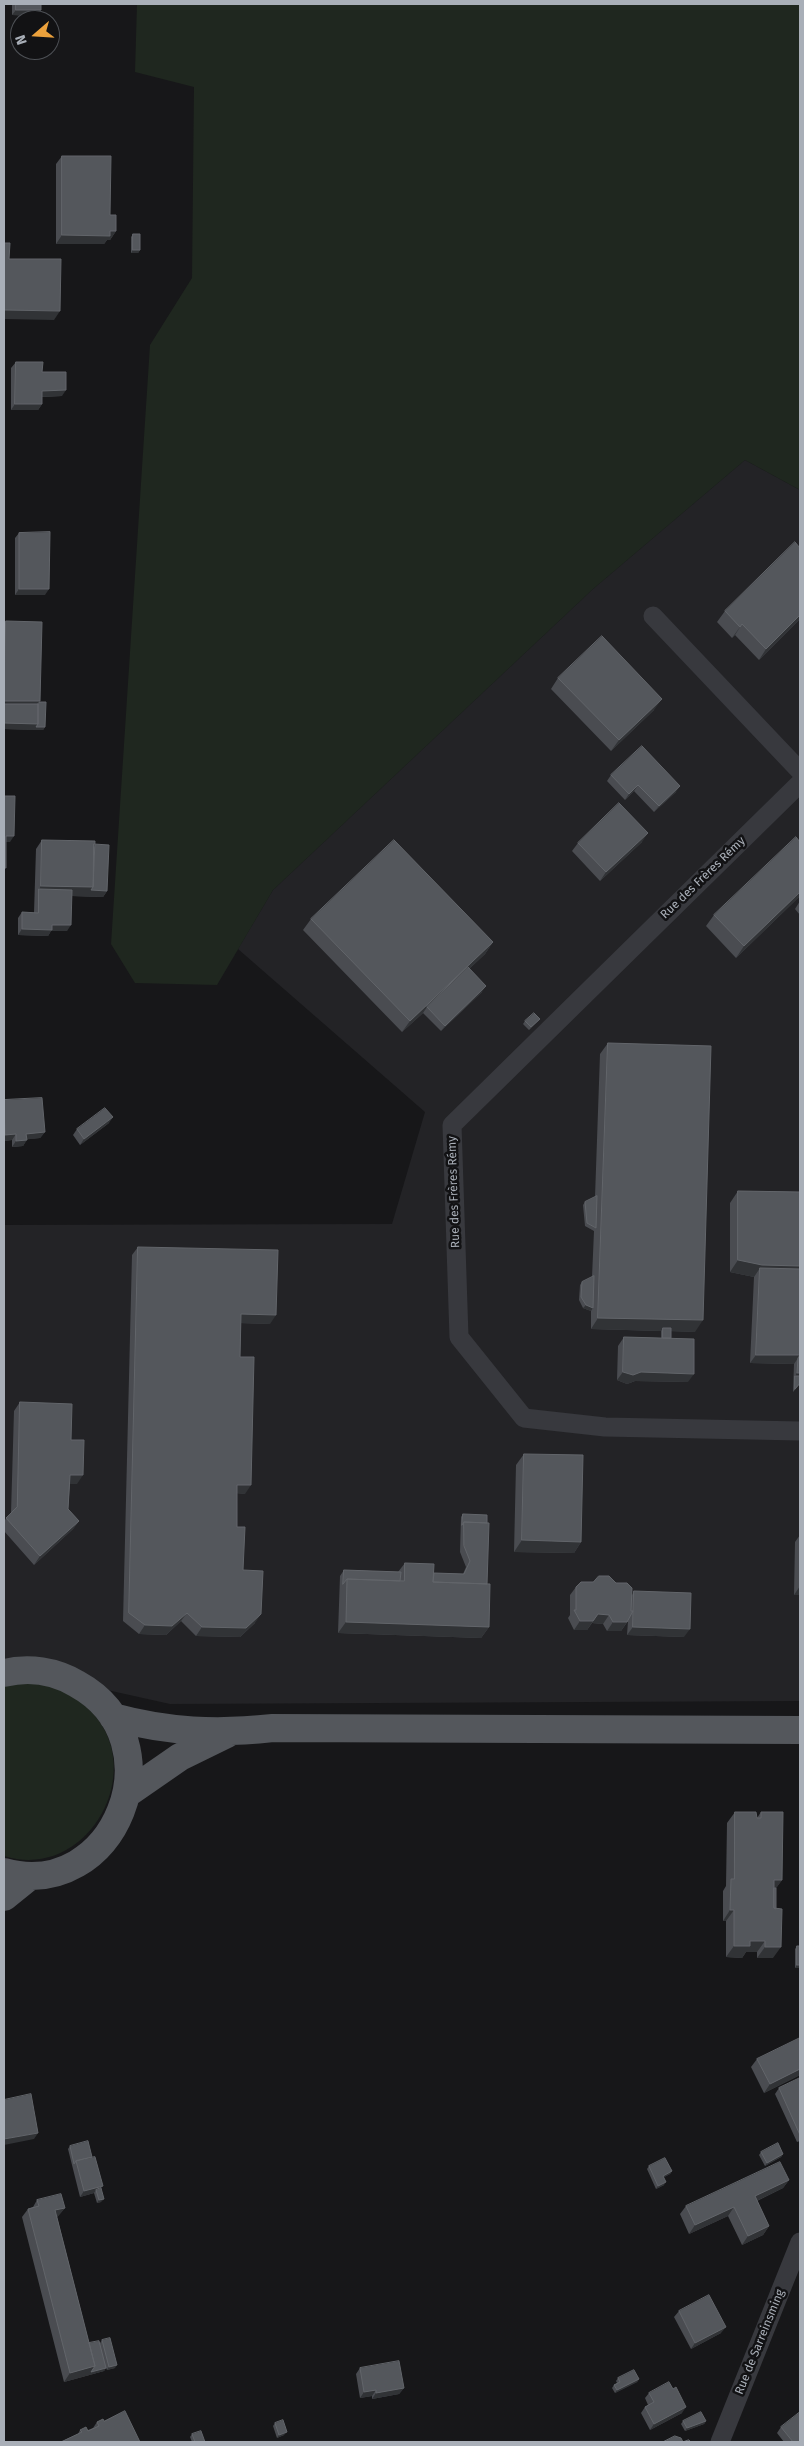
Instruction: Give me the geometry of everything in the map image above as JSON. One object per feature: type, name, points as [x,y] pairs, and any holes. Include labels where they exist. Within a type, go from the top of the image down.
[{"type":"main road","points":[[4,1897],[17,1874],[60,1870],[74,1864],[94,1851],[109,1835],[121,1815],[128,1793],[130,1774],[128,1754],[122,1734],[113,1717],[101,1701],[86,1688],[50,1673],[30,1670],[6,1671]]},
{"type":"main road","points":[[113,1717],[153,1727],[229,1733],[273,1728],[800,1730]]},
{"type":"main road","points":[[128,1793],[180,1757],[229,1733]]},
{"type":"street","points":[[653,616],[800,771]]},
{"type":"street","name":"Rue des Frères Rémy","points":[[800,783],[452,1124],[459,1337],[524,1418],[605,1427],[800,1431]]},
{"type":"street","name":"Rue de Sarreinsming","points":[[720,2442],[800,2242]]},
{"type":"shaded area","points":[[137,4],[800,4],[800,490],[745,460],[593,589],[273,890],[217,985],[135,983],[111,944],[150,345],[192,278],[194,87],[135,72]]},
{"type":"shaded area","points":[[745,460],[800,490],[800,1701],[170,1704],[4,1667],[4,1225],[392,1224],[425,1112],[238,949],[273,890],[593,589]]},
{"type":"shaded area","points":[[33,1681],[66,1691],[84,1705],[104,1729],[113,1757],[112,1785],[102,1812],[86,1835],[63,1852],[35,1860],[4,1856],[4,1685]]},
{"type":"building","points":[[16,4],[41,4],[41,10],[16,10]]},
{"type":"building","points":[[62,156],[111,156],[110,215],[116,215],[116,231],[110,231],[110,236],[62,235]]},
{"type":"building","points":[[133,234],[140,234],[140,250],[133,250]]},
{"type":"building","points":[[4,243],[10,243],[9,259],[61,259],[60,311],[4,310]]},
{"type":"building","points":[[16,362],[43,362],[42,372],[66,372],[66,390],[42,391],[42,404],[15,404]]},
{"type":"building","points":[[50,532],[49,589],[19,589],[19,533]]},
{"type":"building","points":[[795,542],[800,548],[800,615],[766,649],[742,624],[740,627],[725,611]]},
{"type":"building","points":[[6,621],[42,622],[40,701],[4,701]]},
{"type":"building","points":[[602,636],[662,699],[619,740],[558,678]]},
{"type":"building","points":[[46,702],[45,727],[36,727],[38,724],[38,704]]},
{"type":"building","points":[[4,704],[38,704],[38,724],[4,723]]},
{"type":"building","points":[[642,746],[680,786],[659,806],[638,785],[629,794],[611,775]]},
{"type":"building","points":[[4,796],[15,796],[14,836],[6,836],[6,868],[4,868]]},
{"type":"building","points":[[619,803],[648,833],[606,872],[578,843]]},
{"type":"building","points":[[796,837],[800,842],[800,892],[744,946],[714,915]]},
{"type":"building","points":[[42,840],[95,841],[93,887],[41,886]]},
{"type":"building","points":[[394,840],[493,942],[410,1021],[311,919]]},
{"type":"building","points":[[94,844],[109,845],[107,891],[91,890],[93,887]]},
{"type":"building","points":[[39,889],[72,890],[71,925],[52,925],[52,930],[22,929],[22,912],[38,913]]},
{"type":"building","points":[[468,967],[486,986],[445,1026],[427,1007]]},
{"type":"building","points":[[534,1013],[540,1019],[531,1027],[525,1021]]},
{"type":"building","points":[[608,1043],[711,1046],[703,1320],[598,1318]]},
{"type":"building","points":[[42,1098],[45,1132],[26,1134],[27,1140],[16,1141],[16,1134],[5,1135],[4,1100]]},
{"type":"building","points":[[105,1108],[113,1117],[84,1139],[77,1129]]},
{"type":"building","points":[[738,1191],[800,1192],[800,1266],[762,1265],[738,1260]]},
{"type":"building","points":[[597,1196],[596,1228],[587,1223],[585,1202]]},
{"type":"building","points":[[138,1247],[278,1250],[276,1315],[241,1314],[240,1357],[254,1357],[251,1485],[237,1485],[237,1527],[245,1527],[243,1570],[263,1571],[261,1614],[246,1628],[202,1627],[187,1613],[172,1626],[145,1625],[129,1613]]},
{"type":"building","points":[[760,1268],[800,1269],[800,1355],[756,1355]]},
{"type":"building","points":[[594,1276],[593,1308],[586,1305],[581,1297],[582,1282]]},
{"type":"building","points":[[663,1328],[671,1328],[671,1338],[663,1338]]},
{"type":"building","points":[[624,1337],[694,1339],[694,1374],[641,1372],[633,1375],[623,1372]]},
{"type":"building","points":[[800,1355],[800,1373],[797,1373],[798,1358]]},
{"type":"building","points":[[795,1376],[800,1376],[800,1383],[795,1389]]},
{"type":"building","points":[[20,1402],[72,1404],[71,1440],[84,1440],[83,1475],[70,1475],[68,1509],[79,1521],[40,1556],[6,1518],[17,1507]]},
{"type":"building","points":[[524,1454],[583,1455],[581,1542],[522,1540]]},
{"type":"building","points":[[463,1514],[487,1515],[487,1523],[464,1522],[462,1525]]},
{"type":"building","points":[[464,1522],[489,1523],[487,1584],[433,1582],[434,1573],[464,1574],[470,1561],[464,1546]]},
{"type":"building","points":[[405,1563],[434,1564],[433,1582],[490,1584],[489,1627],[346,1622],[347,1579],[404,1581]]},
{"type":"building","points":[[344,1570],[401,1572],[400,1581],[347,1579],[343,1584]]},
{"type":"building","points":[[599,1576],[609,1576],[616,1583],[627,1583],[632,1588],[631,1611],[633,1611],[627,1622],[613,1622],[609,1615],[598,1614],[593,1621],[580,1621],[574,1610],[576,1610],[576,1587],[581,1582],[593,1582]]},
{"type":"building","points":[[634,1591],[691,1593],[690,1629],[633,1627]]},
{"type":"building","points":[[735,1812],[756,1812],[757,1818],[761,1818],[761,1812],[783,1812],[782,1880],[774,1880],[774,1908],[782,1909],[781,1947],[765,1947],[765,1941],[750,1941],[750,1946],[734,1946],[734,1910],[730,1910],[731,1879],[734,1879]]},
{"type":"building","points":[[774,1888],[776,1888],[776,1909],[774,1908]]},
{"type":"building","points":[[797,1946],[800,1946],[800,1965],[797,1965]]},
{"type":"building","points":[[800,2038],[800,2069],[770,2084],[757,2059]]},
{"type":"building","points":[[800,2078],[800,2135],[779,2088]]},
{"type":"building","points":[[31,2094],[38,2133],[4,2139],[4,2100]]},
{"type":"building","points":[[88,2141],[92,2157],[76,2161],[74,2164],[70,2146]]},
{"type":"building","points":[[778,2143],[783,2154],[767,2163],[761,2152]]},
{"type":"building","points":[[95,2157],[103,2186],[84,2191],[76,2161]]},
{"type":"building","points":[[665,2158],[672,2171],[663,2176],[666,2182],[658,2186],[649,2166]]},
{"type":"building","points":[[780,2162],[789,2180],[755,2196],[769,2226],[748,2236],[734,2207],[695,2225],[686,2206]]},
{"type":"building","points":[[101,2188],[104,2199],[99,2200],[96,2190]]},
{"type":"building","points":[[61,2194],[65,2208],[55,2210],[95,2366],[70,2373],[28,2209],[39,2206],[37,2200]]},
{"type":"building","points":[[709,2295],[726,2327],[695,2343],[679,2311]]},
{"type":"building","points":[[110,2338],[117,2365],[109,2367],[102,2340]]},
{"type":"building","points":[[99,2341],[106,2368],[91,2372],[95,2366],[89,2343]]},
{"type":"building","points":[[399,2361],[404,2388],[376,2393],[376,2390],[364,2392],[360,2368]]},
{"type":"building","points":[[634,2370],[639,2379],[617,2390],[614,2385],[620,2382],[618,2378]]},
{"type":"building","points":[[669,2382],[673,2389],[676,2387],[686,2407],[654,2424],[645,2407],[654,2402],[649,2393]]},
{"type":"building","points":[[125,2411],[140,2442],[61,2442],[82,2432],[80,2430],[86,2427],[88,2431],[99,2426],[97,2422],[103,2419],[104,2421]]},
{"type":"building","points":[[701,2412],[706,2421],[687,2428],[683,2421]]},
{"type":"building","points":[[800,2412],[800,2442],[793,2442],[781,2427]]},
{"type":"building","points":[[283,2420],[287,2432],[279,2435],[275,2423]]},
{"type":"building","points":[[201,2431],[205,2442],[195,2442],[192,2434]]},
{"type":"building","points":[[675,2436],[681,2438],[683,2442],[663,2442]]}]
